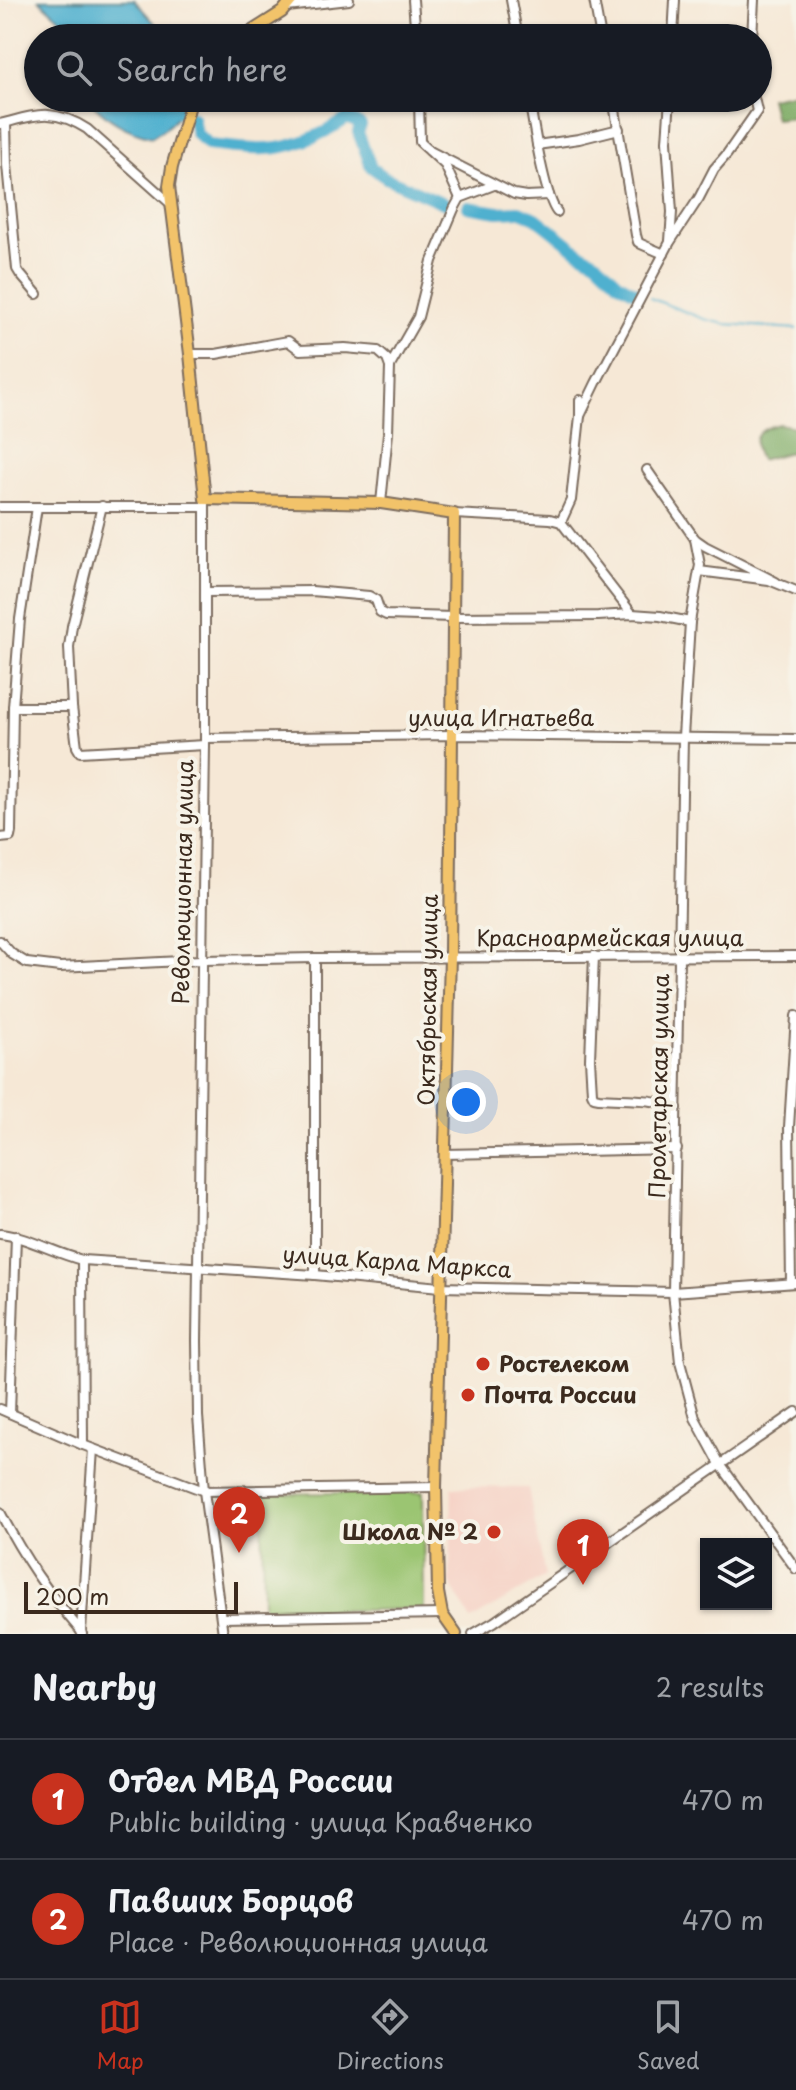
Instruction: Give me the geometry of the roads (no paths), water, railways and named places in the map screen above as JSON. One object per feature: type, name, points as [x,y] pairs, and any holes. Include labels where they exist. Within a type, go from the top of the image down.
[{"type":"main road","points":[[261,24],[290,4]]},
{"type":"main road","name":"Революционная улица","points":[[187,112],[170,174],[170,203],[205,503]]},
{"type":"main road","points":[[205,503],[381,503],[454,514]]},
{"type":"main road","name":"Октябрьская улица","points":[[442,1614],[438,1592],[436,1487],[450,956],[454,514]]},
{"type":"main road","points":[[442,1614],[456,1634]]},
{"type":"street","points":[[290,4],[349,0]]},
{"type":"street","points":[[413,0],[415,24]]},
{"type":"street","points":[[511,0],[515,24]]},
{"type":"street","points":[[594,0],[598,24]]},
{"type":"street","points":[[674,24],[675,0]]},
{"type":"street","points":[[753,24],[754,0]]},
{"type":"street","points":[[419,112],[420,139],[445,165],[460,198]]},
{"type":"street","points":[[531,112],[549,195],[557,212]]},
{"type":"street","points":[[616,112],[638,242],[664,254]]},
{"type":"street","points":[[669,112],[670,242]]},
{"type":"street","points":[[580,416],[670,242],[714,169],[756,112]]},
{"type":"street","points":[[37,294],[17,269],[3,124],[44,114],[71,119],[87,129],[170,203]]},
{"type":"street","points":[[537,145],[619,129]]},
{"type":"street","points":[[426,148],[494,185],[520,195],[549,195]]},
{"type":"street","points":[[390,367],[418,317],[442,232],[460,198],[494,185]]},
{"type":"street","points":[[190,354],[216,354],[288,341],[300,350],[345,348],[378,351],[390,367],[381,503]]},
{"type":"street","points":[[561,522],[571,500],[580,400]]},
{"type":"street","points":[[647,470],[695,539],[796,591]]},
{"type":"street","points":[[0,507],[205,503]]},
{"type":"street","name":"Революционная улица","points":[[205,503],[198,1416],[204,1491],[223,1634]]},
{"type":"street","points":[[13,707],[72,707],[69,647],[72,626],[102,506]]},
{"type":"street","points":[[5,837],[20,619],[37,507]]},
{"type":"street","points":[[454,514],[561,522],[632,614]]},
{"type":"street","name":"Пролетарская улица","points":[[695,539],[699,571],[690,622],[683,737],[673,1292],[680,1362],[695,1418],[720,1464],[796,1569]]},
{"type":"street","points":[[699,571],[776,582]]},
{"type":"street","points":[[206,592],[312,591],[369,596],[376,600],[380,612],[386,615],[632,614],[690,622]]},
{"type":"street","name":"улица Игнатьева","points":[[72,707],[80,752],[205,741],[453,735],[796,739]]},
{"type":"street","name":"Красноармейская улица","points":[[0,941],[12,954],[27,963],[60,967],[315,958],[796,956]]},
{"type":"street","points":[[594,956],[590,1059],[594,1097],[647,1099],[677,1108]]},
{"type":"street","points":[[315,958],[315,1275]]},
{"type":"street","points":[[793,1283],[789,1127],[796,1016]]},
{"type":"street","points":[[444,1154],[677,1149]]},
{"type":"street","name":"улица Карла Маркса","points":[[0,1234],[16,1236],[82,1260],[315,1275],[440,1287],[673,1292],[793,1283]]},
{"type":"street","points":[[10,1413],[16,1236]]},
{"type":"street","points":[[82,1260],[83,1445]]},
{"type":"street","points":[[0,1409],[83,1445],[204,1491],[436,1487]]},
{"type":"street","points":[[473,1634],[796,1412]]},
{"type":"street","points":[[82,1633],[93,1449]]},
{"type":"street","points":[[0,1512],[50,1596],[82,1633]]},
{"type":"street","points":[[222,1618],[442,1614]]},
{"type":"water","points":[[39,0],[134,0],[155,24],[64,24]]},
{"type":"water","points":[[102,112],[179,112],[173,121],[152,137],[116,123]]},
{"type":"waterway","points":[[181,112],[193,118],[196,133],[209,145],[259,149],[298,143],[348,118],[361,125],[358,132],[371,167],[386,178],[446,204]]},
{"type":"waterway","points":[[468,207],[498,212],[519,211],[536,218],[579,252],[596,261],[619,283],[637,293]]},
{"type":"waterway","points":[[650,298],[725,324],[796,329]]},
{"type":"place","name":"Ростелеком","points":[[483,1364]]},
{"type":"place","name":"Почта России","points":[[468,1395]]},
{"type":"place","name":"Школа № 2","points":[[494,1532]]},
{"type":"place","name":"Павших Борцов","points":[[239,1553]]},
{"type":"place","name":"Отдел МВД России","points":[[583,1585]]}]
